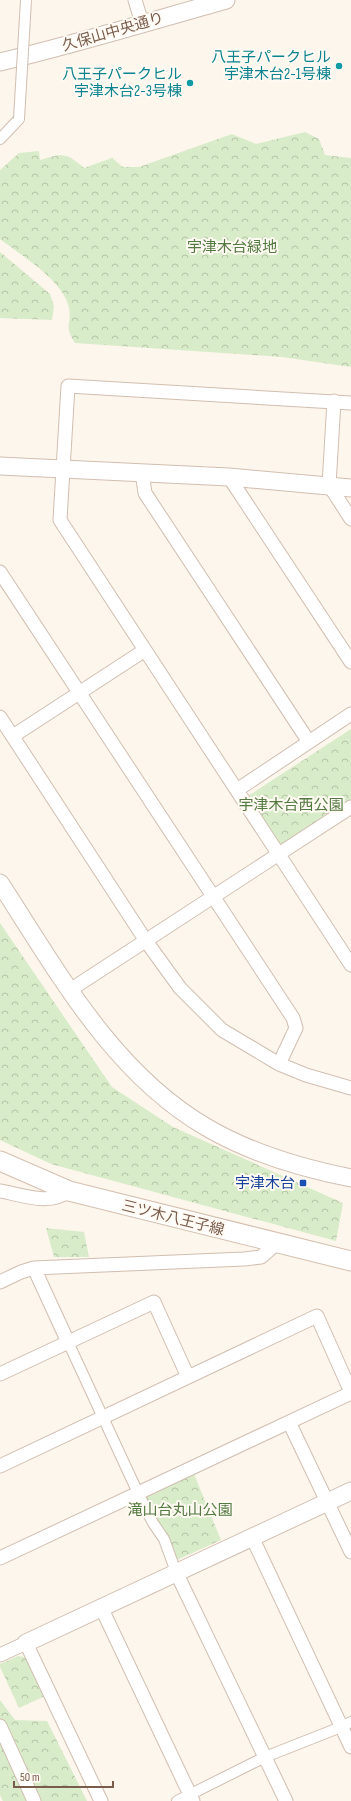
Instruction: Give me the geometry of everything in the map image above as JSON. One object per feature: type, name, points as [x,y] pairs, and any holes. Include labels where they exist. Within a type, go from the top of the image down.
[{"type":"main road","name":"三ツ木八王子線","points":[[0,1161],[69,1191],[351,1261]]},
{"type":"street","points":[[0,139],[18,119],[26,0]]},
{"type":"street","points":[[135,0],[142,23]]},
{"type":"street","name":"久保山中央通り","points":[[0,62],[67,46],[142,23],[226,0]]},
{"type":"street","points":[[351,403],[68,386],[60,520],[351,965]]},
{"type":"street","points":[[334,401],[329,486],[351,519]]},
{"type":"street","points":[[0,466],[229,477],[351,488]]},
{"type":"street","points":[[142,472],[146,494],[309,742]]},
{"type":"street","points":[[229,477],[351,662]]},
{"type":"street","points":[[0,572],[292,1018],[296,1028],[279,1064]]},
{"type":"street","points":[[13,736],[146,650]]},
{"type":"street","points":[[237,790],[351,714]]},
{"type":"street","points":[[0,717],[146,942],[180,988],[222,1030],[279,1064],[306,1075],[351,1088]]},
{"type":"street","points":[[70,990],[351,808]]},
{"type":"street","points":[[0,883],[70,990],[105,1038],[143,1079],[172,1103],[206,1127],[235,1142],[284,1161],[317,1171],[351,1178]]},
{"type":"street","points":[[0,1192],[50,1200],[61,1197],[69,1191]]},
{"type":"street","points":[[0,1282],[21,1272],[34,1268],[244,1260],[261,1257],[277,1243]]},
{"type":"street","points":[[34,1268],[138,1493],[153,1523],[164,1539],[176,1572],[286,1801]]},
{"type":"street","points":[[0,1374],[154,1302],[188,1377]]},
{"type":"street","points":[[0,1466],[317,1316],[351,1393],[0,1558]]},
{"type":"street","points":[[289,1422],[351,1552]]},
{"type":"street","points":[[0,1655],[351,1490]]},
{"type":"street","points":[[252,1537],[346,1724],[351,1747]]},
{"type":"street","points":[[101,1607],[191,1798]]},
{"type":"street","points":[[26,1643],[101,1801]]},
{"type":"street","points":[[177,1801],[191,1798],[265,1757],[346,1724]]},
{"type":"street","points":[[0,1726],[34,1801]]},
{"type":"green space","name":"宇津木台緑地","points":[[305,132],[319,139],[325,155],[351,158],[351,367],[282,357],[75,343],[69,332],[69,308],[66,298],[59,288],[41,270],[0,239],[0,170],[19,153],[39,151],[40,160],[64,155],[73,159],[84,168],[112,158],[123,167],[139,167],[232,134],[256,144]]},
{"type":"green space","points":[[0,252],[50,294],[54,307],[52,320],[0,318]]},
{"type":"green space","name":"宇津木台西公園","points":[[351,729],[351,802],[282,849],[248,796]]},
{"type":"green space","points":[[0,923],[112,1087],[173,1127],[343,1203],[336,1241],[51,1164],[0,1140]]},
{"type":"green space","points":[[46,1228],[84,1232],[89,1257],[54,1257]]},
{"type":"green space","name":"滝山台丸山公園","points":[[194,1474],[221,1540],[177,1560],[166,1536],[144,1498]]},
{"type":"green space","points":[[18,1656],[28,1658],[45,1696],[19,1708],[0,1667],[0,1664]]},
{"type":"green space","points":[[0,1700],[15,1720],[47,1721],[87,1801],[3,1801],[0,1795]]},
{"type":"place","name":"八王子パークヒル 宇津木台2-1号棟","points":[[339,66]]},
{"type":"place","name":"八王子パークヒル 宇津木台2-3号棟","points":[[190,83]]},
{"type":"place","name":"宇津木台","points":[[303,1183]]}]
